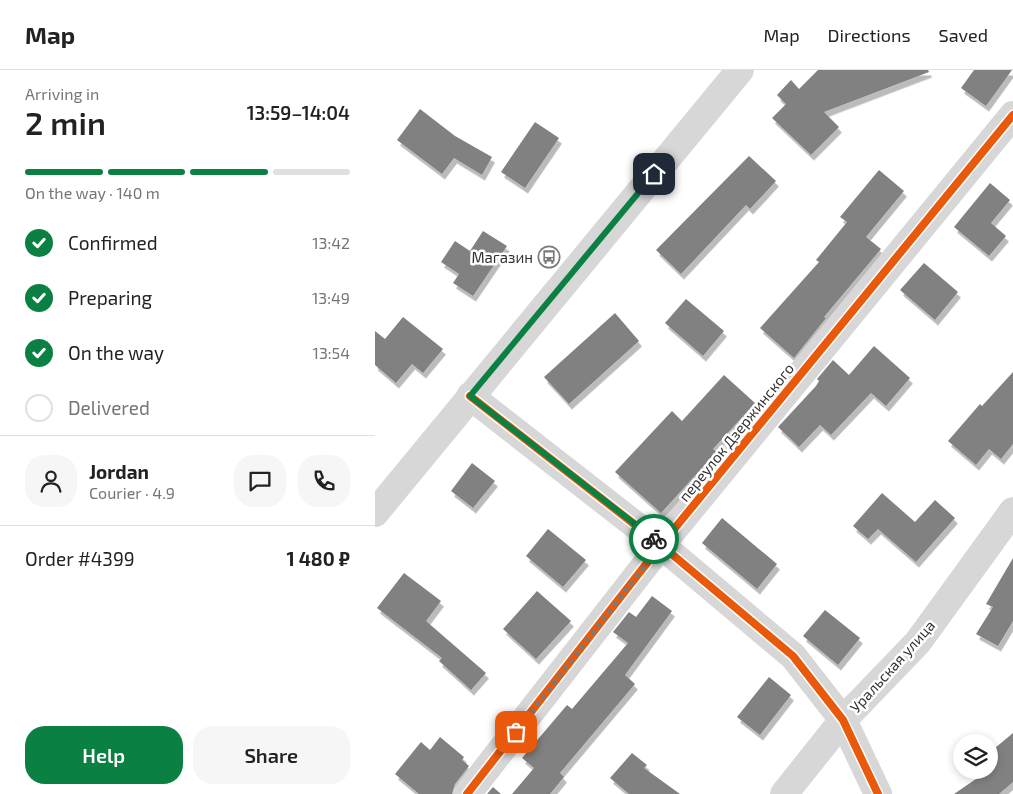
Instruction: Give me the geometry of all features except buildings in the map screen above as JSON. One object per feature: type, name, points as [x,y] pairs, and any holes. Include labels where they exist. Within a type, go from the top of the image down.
[{"type":"street","points":[[375,513],[740,70]]},
{"type":"street","name":"переулок Дзержинского","points":[[467,794],[661,545],[1013,115]]},
{"type":"street","points":[[470,396],[661,545],[793,656],[843,720],[878,794]]},
{"type":"street","name":"Уральская улица","points":[[784,794],[843,720],[918,642],[1013,511]]},
{"type":"cycle path","points":[[467,794],[661,545],[1013,115]]},
{"type":"cycle path","points":[[470,396],[661,545],[793,656],[843,720],[878,794]]},
{"type":"way so far","points":[[516,732],[661,545],[654,539]]},
{"type":"place","name":"Магазин","points":[[549,257]]},
{"type":"route","points":[[654,174],[470,396],[654,539]]}]
